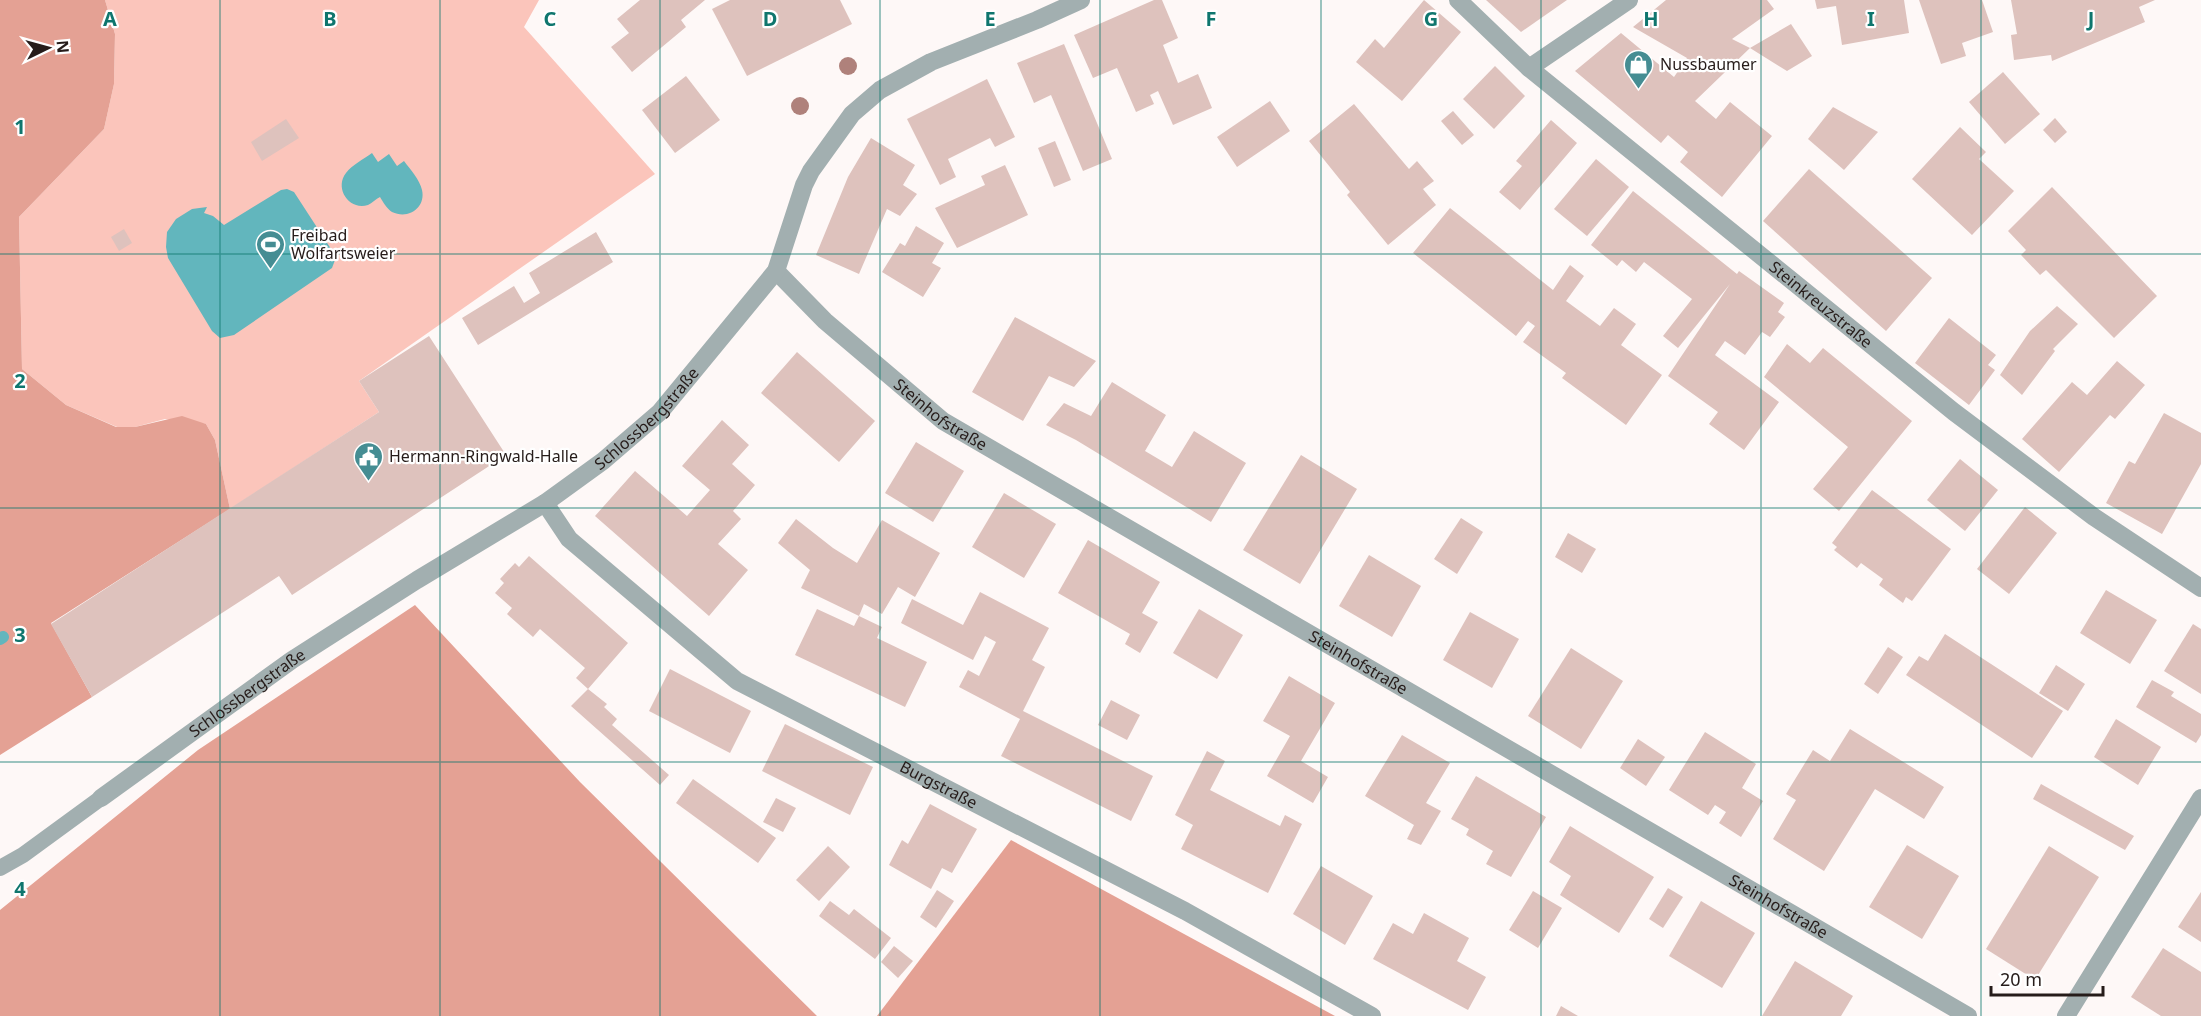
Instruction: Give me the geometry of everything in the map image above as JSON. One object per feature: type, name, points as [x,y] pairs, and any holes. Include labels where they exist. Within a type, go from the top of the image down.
[{"type":"street","name":"Schlossbergstraße","points":[[101,798],[292,660],[417,580],[545,503],[603,461],[660,412],[776,271],[804,185],[812,171],[852,114],[880,90],[931,62],[1081,0]]},
{"type":"street","name":"Steinkreuzstraße","points":[[1458,0],[1529,68],[1954,412],[2094,517],[2201,588]]},
{"type":"street","points":[[1529,68],[1629,0]]},
{"type":"street","name":"Steinhofstraße","points":[[776,271],[825,321],[943,421],[1968,1016]]},
{"type":"street","name":"Burgstraße","points":[[545,503],[569,539],[737,681],[1185,911],[1372,1016]]},
{"type":"street","points":[[2066,1016],[2201,798]]},
{"type":"lane","points":[[0,868],[22,855],[101,798]]},
{"type":"shaded area","points":[[0,0],[105,0],[115,34],[114,84],[104,129],[19,217],[22,369],[66,405],[116,427],[135,427],[182,416],[206,424],[215,440],[230,509],[51,623],[92,697],[0,755]]},
{"type":"shaded area","name":"Freibad Wolfartsweier","points":[[105,0],[539,0],[524,27],[655,174],[359,381],[379,412],[230,509],[215,440],[206,424],[165,419],[135,427],[117,427],[66,405],[22,369],[19,217],[104,129],[114,84],[115,34]]},
{"type":"shaded area","points":[[415,605],[580,782],[817,1016],[0,1016],[0,910],[198,750]]},
{"type":"shaded area","points":[[1011,840],[1335,1016],[877,1016]]},
{"type":"water","points":[[372,153],[378,162],[389,154],[397,166],[404,161],[421,186],[423,196],[419,207],[410,213],[398,214],[388,209],[380,197],[368,205],[361,206],[355,205],[345,197],[342,185],[346,173]]},
{"type":"water","points":[[287,189],[294,192],[333,252],[335,260],[332,268],[234,335],[220,338],[212,331],[168,258],[167,232],[176,219],[192,209],[207,207],[204,213],[213,216],[224,225],[281,190]]},
{"type":"building","points":[[640,0],[705,0],[681,20],[686,27],[632,72],[611,47],[629,33],[617,19]]},
{"type":"building","points":[[730,0],[840,0],[852,24],[747,76],[712,9]]},
{"type":"building","points":[[1154,0],[1162,0],[1178,38],[1163,45],[1178,83],[1198,74],[1212,108],[1173,125],[1158,91],[1150,95],[1154,104],[1136,112],[1117,68],[1093,78],[1074,35]]},
{"type":"building","points":[[1424,0],[1461,32],[1402,101],[1356,62],[1375,39],[1384,48]]},
{"type":"building","points":[[1486,0],[1567,0],[1521,32]]},
{"type":"building","points":[[1666,0],[1767,0],[1774,9],[1732,39],[1750,48],[1695,101],[1716,119],[1730,102],[1772,136],[1722,197],[1680,162],[1688,152],[1668,135],[1661,143],[1575,71],[1621,33],[1674,77],[1687,58],[1633,27]]},
{"type":"building","points":[[1815,0],[1904,0],[1909,33],[1842,45],[1836,6],[1817,9]]},
{"type":"building","points":[[1919,0],[1982,0],[1993,32],[1962,43],[1966,56],[1941,64]]},
{"type":"building","points":[[2011,0],[2155,0],[2139,7],[2145,22],[2052,61],[2051,55],[2014,60],[2011,35],[2017,34]]},
{"type":"building","points":[[1791,24],[1812,56],[1787,71],[1750,48]]},
{"type":"building","points":[[1064,44],[1112,159],[1083,171],[1051,95],[1034,103],[1017,63]]},
{"type":"building","points":[[1495,66],[1525,96],[1494,129],[1463,99]]},
{"type":"building","points":[[2003,72],[2040,114],[2005,144],[1969,102]]},
{"type":"building","points":[[686,76],[720,120],[675,153],[642,110]]},
{"type":"building","points":[[987,79],[1015,137],[995,147],[990,138],[948,159],[956,177],[940,185],[907,119]]},
{"type":"building","points":[[1270,101],[1290,131],[1237,167],[1217,137]]},
{"type":"building","points":[[1354,104],[1409,169],[1417,161],[1434,181],[1423,189],[1436,205],[1388,245],[1347,195],[1350,192],[1309,141]]},
{"type":"building","points":[[1833,107],[1878,132],[1844,170],[1808,139]]},
{"type":"building","points":[[1453,111],[1474,135],[1462,145],[1441,121]]},
{"type":"building","points":[[2055,118],[2067,132],[2055,143],[2043,130]]},
{"type":"building","points":[[286,119],[299,138],[262,161],[251,142]]},
{"type":"building","points":[[1551,120],[1577,143],[1520,210],[1499,192],[1522,166],[1516,161]]},
{"type":"building","points":[[1960,127],[1986,152],[1979,159],[2014,191],[1972,235],[1912,179]]},
{"type":"building","points":[[871,138],[915,165],[903,185],[917,194],[900,216],[887,209],[859,274],[816,255],[848,177]]},
{"type":"building","points":[[1055,141],[1071,180],[1054,187],[1038,148]]},
{"type":"building","points":[[1596,159],[1629,187],[1587,236],[1554,209]]},
{"type":"building","points":[[1005,165],[1028,215],[957,248],[935,208],[985,185],[981,176]]},
{"type":"building","points":[[1809,169],[1932,278],[1886,331],[1763,221]]},
{"type":"building","points":[[2052,187],[2157,296],[2114,338],[2046,270],[2040,275],[2021,255],[2026,250],[2008,231]]},
{"type":"building","points":[[1633,191],[1737,274],[1739,271],[1784,303],[1778,312],[1785,317],[1770,337],[1762,332],[1745,355],[1725,341],[1715,355],[1779,402],[1744,450],[1709,424],[1718,412],[1668,376],[1730,284],[1678,348],[1663,336],[1692,299],[1644,262],[1636,272],[1622,260],[1617,266],[1591,245]]},
{"type":"building","points":[[1450,208],[1553,290],[1570,265],[1584,276],[1566,301],[1600,326],[1614,308],[1636,324],[1621,345],[1662,375],[1626,425],[1562,378],[1566,373],[1523,342],[1535,326],[1528,321],[1516,336],[1413,253]]},
{"type":"building","points":[[916,226],[944,243],[932,263],[941,268],[923,297],[882,272],[900,243],[905,246]]},
{"type":"building","points":[[124,229],[132,243],[119,251],[111,237]]},
{"type":"building","points":[[596,232],[613,262],[478,345],[462,318],[514,286],[524,303],[540,293],[529,273]]},
{"type":"building","points":[[2057,306],[2078,324],[2053,349],[2055,351],[2022,395],[2000,375],[2030,331]]},
{"type":"building","points":[[1015,317],[1096,361],[1074,387],[1049,376],[1023,421],[972,392]]},
{"type":"building","points":[[1949,318],[1996,355],[1988,365],[1995,370],[1969,405],[1915,363]]},
{"type":"building","name":"Hermann-Ringwald-Halle","points":[[429,336],[506,455],[292,595],[279,576],[92,697],[51,624],[379,412],[359,381]]},
{"type":"building","points":[[1787,344],[1810,363],[1823,348],[1912,421],[1839,511],[1813,489],[1848,447],[1764,377]]},
{"type":"building","points":[[797,352],[875,421],[839,462],[761,393]]},
{"type":"building","points":[[2117,361],[2145,385],[2115,419],[2110,415],[2059,472],[2022,439],[2072,382],[2087,395]]},
{"type":"building","points":[[1112,382],[1166,415],[1145,451],[1172,467],[1194,431],[1246,463],[1211,522],[1076,440],[1046,425],[1064,403],[1091,416]]},
{"type":"building","points":[[2164,413],[2201,433],[2201,464],[2162,534],[2106,503],[2129,461],[2135,464]]},
{"type":"building","points":[[722,420],[749,445],[732,464],[755,485],[733,511],[741,519],[718,544],[748,570],[709,616],[595,516],[635,471],[687,516],[710,490],[682,466]]},
{"type":"building","points":[[916,442],[964,471],[933,522],[885,493]]},
{"type":"building","points":[[1301,455],[1357,489],[1300,584],[1243,550]]},
{"type":"building","points":[[1960,459],[1998,490],[1965,531],[1927,500]]},
{"type":"building","points":[[1872,490],[1951,549],[1912,601],[1906,597],[1903,603],[1879,585],[1883,579],[1861,563],[1857,568],[1834,550],[1837,547],[1832,543]]},
{"type":"building","points":[[1004,493],[1056,524],[1024,578],[972,547]]},
{"type":"building","points":[[2025,507],[2057,533],[2009,594],[1977,569]]},
{"type":"building","points":[[1461,518],[1483,532],[1457,574],[1434,559]]},
{"type":"building","points":[[796,519],[833,548],[857,563],[882,520],[940,553],[915,597],[898,587],[882,614],[864,604],[859,616],[801,588],[810,570],[778,543]]},
{"type":"building","points":[[1568,533],[1596,549],[1582,573],[1555,557]]},
{"type":"building","points":[[1088,540],[1160,582],[1142,613],[1158,622],[1140,653],[1125,644],[1130,634],[1058,593]]},
{"type":"building","points":[[1369,555],[1421,586],[1392,637],[1339,606]]},
{"type":"building","points":[[529,556],[628,643],[588,689],[576,678],[585,668],[540,629],[533,637],[507,614],[512,608],[495,593],[504,583],[500,579],[515,563],[519,567]]},
{"type":"building","points":[[2106,590],[2157,620],[2130,664],[2080,633]]},
{"type":"building","points":[[980,592],[1049,628],[1032,660],[1045,667],[1023,711],[1153,776],[1131,821],[1001,756],[1020,719],[959,687],[968,670],[979,676],[996,642],[985,636],[973,660],[901,623],[912,599],[963,625]]},
{"type":"building","points":[[817,609],[854,626],[859,616],[882,627],[877,638],[927,662],[905,707],[795,655]]},
{"type":"building","points":[[1199,609],[1243,635],[1217,679],[1173,653]]},
{"type":"building","points":[[1470,612],[1519,639],[1492,688],[1443,660]]},
{"type":"building","points":[[2193,624],[2201,629],[2201,694],[2164,671]]},
{"type":"building","points":[[1945,634],[2063,711],[2032,758],[1906,675],[1919,656],[1928,661]]},
{"type":"building","points":[[1888,647],[1903,657],[1878,694],[1864,684]]},
{"type":"building","points":[[1571,648],[1623,681],[1581,749],[1528,716]]},
{"type":"building","points":[[2056,665],[2085,684],[2068,711],[2039,693]]},
{"type":"building","points":[[670,669],[751,711],[730,753],[649,711]]},
{"type":"building","points":[[1289,676],[1335,703],[1301,761],[1328,777],[1313,803],[1267,776],[1290,736],[1263,721]]},
{"type":"building","points":[[2152,680],[2174,692],[2171,696],[2201,714],[2201,735],[2196,743],[2136,707]]},
{"type":"building","points":[[588,689],[607,704],[604,707],[617,719],[612,725],[669,775],[660,785],[571,706]]},
{"type":"building","points":[[1111,700],[1140,715],[1127,740],[1098,725]]},
{"type":"building","points":[[2116,719],[2161,747],[2138,785],[2094,757]]},
{"type":"building","points":[[785,724],[873,767],[850,815],[762,771]]},
{"type":"building","points":[[1850,729],[1944,787],[1924,819],[1875,789],[1824,871],[1773,839],[1796,800],[1786,794],[1813,750],[1830,761]]},
{"type":"building","points":[[1705,732],[1756,764],[1742,788],[1763,801],[1741,837],[1719,823],[1726,812],[1715,805],[1708,815],[1669,790]]},
{"type":"building","points":[[1402,735],[1450,763],[1426,803],[1441,811],[1421,845],[1407,839],[1414,825],[1365,796]]},
{"type":"building","points":[[1638,739],[1665,757],[1646,786],[1620,768]]},
{"type":"building","points":[[1207,751],[1225,761],[1210,790],[1280,826],[1285,815],[1302,824],[1268,893],[1181,849],[1193,825],[1175,815]]},
{"type":"building","points":[[1476,776],[1546,817],[1511,877],[1486,864],[1493,851],[1466,835],[1469,829],[1451,819]]},
{"type":"building","points":[[693,779],[776,838],[758,863],[676,803]]},
{"type":"building","points":[[2041,784],[2134,836],[2125,850],[2033,799]]},
{"type":"building","points":[[776,798],[796,808],[783,832],[763,822]]},
{"type":"building","points":[[930,804],[977,829],[952,873],[942,868],[931,889],[889,865],[902,840],[908,844]]},
{"type":"building","points":[[1570,826],[1654,877],[1619,933],[1560,895],[1571,876],[1549,862]]},
{"type":"building","points":[[1907,845],[1959,876],[1922,939],[1869,907]]},
{"type":"building","points":[[828,846],[850,867],[819,901],[796,880]]},
{"type":"building","points":[[2049,846],[2099,877],[2035,980],[1986,949]]},
{"type":"building","points":[[1321,866],[1373,896],[1345,945],[1293,914]]},
{"type":"building","points":[[1668,888],[1683,897],[1663,928],[1649,919]]},
{"type":"building","points":[[937,890],[954,901],[936,928],[920,917]]},
{"type":"building","points":[[1533,891],[1562,908],[1538,948],[1509,930]]},
{"type":"building","points":[[2201,892],[2201,942],[2178,927]]},
{"type":"building","points":[[830,901],[849,915],[854,909],[891,938],[875,959],[819,916]]},
{"type":"building","points":[[1701,901],[1755,933],[1722,988],[1669,956]]},
{"type":"building","points":[[1424,913],[1469,938],[1457,961],[1486,977],[1468,1010],[1373,959],[1393,923],[1413,934]]},
{"type":"building","points":[[894,946],[913,961],[898,978],[881,962]]},
{"type":"building","points":[[2163,948],[2201,972],[2201,1016],[2161,1016],[2131,997]]},
{"type":"building","points":[[1795,961],[1853,996],[1841,1016],[1762,1016]]},
{"type":"building","points":[[1561,1006],[1578,1016],[1556,1016]]},
{"type":"place","name":"Nussbaumer","points":[[1639,90]]},
{"type":"place","name":"Freibad Wolfartsweier","points":[[270,270]]},
{"type":"place","name":"Hermann-Ringwald-Halle","points":[[368,482]]}]
